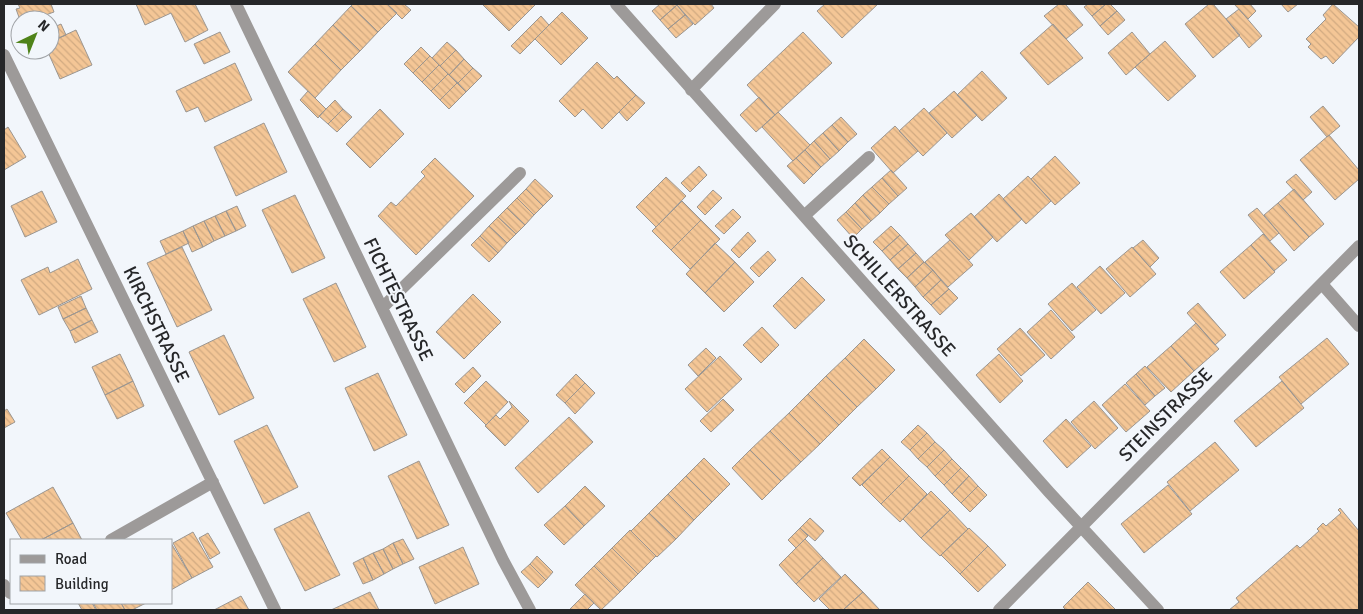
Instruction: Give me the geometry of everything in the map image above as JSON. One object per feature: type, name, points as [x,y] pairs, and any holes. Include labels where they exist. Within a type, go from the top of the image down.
[{"type":"street","name":"FICHTESTRASSE","points":[[236,4],[499,551],[530,610]]},
{"type":"street","name":"SCHILLERSTRASSE","points":[[616,4],[1158,610]]},
{"type":"street","points":[[691,90],[775,4]]},
{"type":"street","name":"KIRCHSTRASSE","points":[[4,55],[275,610]]},
{"type":"street","points":[[804,216],[869,157]]},
{"type":"street","points":[[382,308],[520,173]]},
{"type":"street","name":"STEINSTRASSE","points":[[999,610],[1359,246]]},
{"type":"street","points":[[1322,284],[1359,326]]},
{"type":"street","points":[[113,539],[213,482]]},
{"type":"building","points":[[18,4],[51,4],[53,10],[16,10],[20,8]]},
{"type":"building","points":[[136,4],[195,4],[208,30],[185,42],[171,13],[145,25]]},
{"type":"building","points":[[353,4],[387,4],[397,13],[378,32],[351,6]]},
{"type":"building","points":[[387,4],[404,4],[411,10],[402,19]]},
{"type":"building","points":[[482,4],[536,4],[509,31]]},
{"type":"building","points":[[660,4],[677,5],[660,20],[652,11]]},
{"type":"building","points":[[676,4],[711,4],[714,8],[695,25]]},
{"type":"building","points":[[825,4],[878,4],[842,38],[817,11]]},
{"type":"building","points":[[1059,4],[1065,4],[1083,25],[1066,39],[1044,16]]},
{"type":"building","points":[[1088,4],[1106,4],[1092,16],[1084,7]]},
{"type":"building","points":[[1106,4],[1110,4],[1117,11],[1100,26],[1092,16]]},
{"type":"building","points":[[1209,4],[1213,4],[1240,35],[1213,58],[1185,24]]},
{"type":"building","points":[[1234,4],[1250,4],[1256,11],[1248,19]]},
{"type":"building","points":[[1281,4],[1298,4],[1288,12]]},
{"type":"building","points":[[1333,4],[1359,27],[1359,37],[1333,64],[1326,56],[1321,59],[1308,47],[1311,44],[1306,39],[1326,19],[1323,15]]},
{"type":"building","points":[[677,5],[685,15],[668,29],[660,20]]},
{"type":"building","points":[[351,6],[378,32],[360,51],[333,25]]},
{"type":"building","points":[[1239,9],[1262,36],[1249,48],[1226,19]]},
{"type":"building","points":[[1117,11],[1125,20],[1108,35],[1100,26]]},
{"type":"building","points":[[562,12],[588,38],[561,65],[535,39]]},
{"type":"building","points":[[685,15],[693,24],[676,38],[668,29]]},
{"type":"building","points":[[541,16],[549,25],[520,54],[511,46]]},
{"type":"building","points":[[60,24],[66,35],[60,38]]},
{"type":"building","points":[[1053,24],[1083,58],[1048,85],[1020,53]]},
{"type":"building","points":[[333,25],[360,51],[341,70],[315,44]]},
{"type":"building","points":[[76,30],[92,65],[60,79],[51,60],[60,60],[60,37]]},
{"type":"building","points":[[220,32],[230,52],[204,64],[194,44]]},
{"type":"building","points":[[803,32],[832,63],[775,115],[747,85]]},
{"type":"building","points":[[1132,32],[1150,54],[1126,75],[1108,53]]},
{"type":"building","points":[[1165,41],[1196,76],[1168,101],[1135,67]]},
{"type":"building","points":[[447,42],[456,50],[440,66],[432,58]]},
{"type":"building","points":[[315,44],[341,70],[315,98],[288,72]]},
{"type":"building","points":[[421,47],[430,56],[413,73],[404,64]]},
{"type":"building","points":[[456,50],[464,59],[449,75],[440,66]]},
{"type":"building","points":[[430,56],[439,65],[422,82],[413,73]]},
{"type":"building","points":[[464,59],[473,68],[458,83],[449,75]]},
{"type":"building","points":[[597,62],[614,79],[617,76],[636,95],[602,129],[583,109],[575,117],[559,101]]},
{"type":"building","points":[[235,63],[252,100],[205,122],[198,107],[186,112],[176,91]]},
{"type":"building","points":[[439,65],[448,74],[431,91],[422,82]]},
{"type":"building","points":[[473,68],[482,76],[466,92],[458,83]]},
{"type":"building","points":[[982,71],[1007,98],[982,121],[957,95]]},
{"type":"building","points":[[448,74],[457,83],[440,100],[431,91]]},
{"type":"building","points":[[457,83],[466,92],[449,109],[440,100]]},
{"type":"building","points":[[308,91],[326,109],[318,118],[300,100]]},
{"type":"building","points":[[954,91],[977,115],[952,138],[929,113]]},
{"type":"building","points":[[636,95],[645,103],[627,121],[619,112]]},
{"type":"building","points":[[759,97],[775,115],[756,132],[740,115]]},
{"type":"building","points":[[335,100],[343,109],[328,124],[319,116]]},
{"type":"building","points":[[1323,106],[1340,126],[1327,137],[1310,117]]},
{"type":"building","points":[[924,108],[947,133],[923,156],[899,131]]},
{"type":"building","points":[[343,109],[352,117],[337,132],[328,124]]},
{"type":"building","points":[[380,109],[404,134],[370,168],[346,144]]},
{"type":"building","points":[[778,112],[810,145],[793,161],[762,127]]},
{"type":"building","points":[[841,117],[857,134],[848,142],[832,125]]},
{"type":"building","points":[[264,123],[287,172],[236,196],[214,147]]},
{"type":"building","points":[[832,125],[848,142],[839,151],[823,133]]},
{"type":"building","points":[[895,126],[918,151],[893,173],[871,148]]},
{"type":"building","points":[[8,127],[26,157],[4,170],[4,130]]},
{"type":"building","points":[[823,133],[839,151],[830,159],[814,141]]},
{"type":"building","points":[[1329,135],[1359,170],[1359,179],[1335,200],[1300,160]]},
{"type":"building","points":[[814,141],[830,159],[821,167],[805,150]]},
{"type":"building","points":[[805,150],[821,167],[813,175],[796,158]]},
{"type":"building","points":[[1055,156],[1080,183],[1055,205],[1031,179]]},
{"type":"building","points":[[435,158],[474,196],[416,255],[378,216],[391,202],[396,206],[425,176],[421,172]]},
{"type":"building","points":[[796,158],[813,175],[804,184],[787,166]]},
{"type":"building","points":[[699,166],[707,175],[690,192],[681,183]]},
{"type":"building","points":[[891,170],[907,188],[898,196],[882,178]]},
{"type":"building","points":[[1296,174],[1312,192],[1303,200],[1286,182]]},
{"type":"building","points":[[1028,176],[1051,201],[1026,224],[1003,199]]},
{"type":"building","points":[[666,177],[686,196],[656,227],[636,207]]},
{"type":"building","points":[[882,178],[898,196],[889,204],[872,187]]},
{"type":"building","points":[[535,179],[553,196],[543,206],[526,189]]},
{"type":"building","points":[[872,187],[889,204],[880,213],[863,195]]},
{"type":"building","points":[[526,189],[543,206],[534,215],[517,198]]},
{"type":"building","points":[[1294,189],[1324,224],[1309,237],[1278,203]]},
{"type":"building","points":[[713,190],[722,198],[705,215],[697,207]]},
{"type":"building","points":[[42,191],[57,222],[25,237],[11,206]]},
{"type":"building","points":[[999,194],[1022,219],[997,242],[974,217]]},
{"type":"building","points":[[295,195],[325,258],[292,273],[262,210]]},
{"type":"building","points":[[863,195],[880,213],[871,221],[855,203]]},
{"type":"building","points":[[517,198],[534,215],[525,225],[507,208]]},
{"type":"building","points":[[682,201],[701,220],[671,250],[652,231]]},
{"type":"building","points":[[855,203],[871,221],[862,229],[846,212]]},
{"type":"building","points":[[1278,203],[1309,237],[1294,251],[1264,215]]},
{"type":"building","points":[[237,206],[246,226],[236,231],[226,211]]},
{"type":"building","points":[[507,208],[525,225],[516,234],[498,217]]},
{"type":"building","points":[[1257,208],[1279,233],[1270,241],[1248,215]]},
{"type":"building","points":[[733,209],[741,217],[724,234],[715,226]]},
{"type":"building","points":[[226,211],[236,231],[225,236],[215,216]]},
{"type":"building","points":[[846,212],[862,229],[853,238],[837,220]]},
{"type":"building","points":[[971,213],[993,237],[969,260],[945,235]]},
{"type":"building","points":[[215,216],[225,236],[214,241],[204,221]]},
{"type":"building","points":[[498,217],[516,234],[507,243],[489,226]]},
{"type":"building","points":[[701,220],[720,239],[690,269],[671,250]]},
{"type":"building","points":[[204,221],[214,241],[203,247],[193,226]]},
{"type":"building","points":[[193,226],[203,247],[192,252],[183,231]]},
{"type":"building","points":[[489,226],[507,243],[498,253],[480,236]]},
{"type":"building","points":[[891,226],[900,235],[882,251],[873,242]]},
{"type":"building","points":[[183,231],[189,243],[166,254],[160,241]]},
{"type":"building","points":[[748,232],[756,241],[739,258],[731,250]]},
{"type":"building","points":[[1263,234],[1287,260],[1274,271],[1251,245]]},
{"type":"building","points":[[900,235],[908,244],[890,260],[882,251]]},
{"type":"building","points":[[480,236],[498,253],[489,262],[471,245]]},
{"type":"building","points":[[950,240],[973,265],[948,287],[925,262]]},
{"type":"building","points":[[1143,240],[1159,258],[1150,267],[1133,248]]},
{"type":"building","points":[[715,243],[735,262],[705,293],[686,274]]},
{"type":"building","points":[[908,244],[916,253],[898,269],[890,260]]},
{"type":"building","points":[[1251,245],[1275,272],[1244,299],[1220,272]]},
{"type":"building","points":[[182,247],[212,310],[177,327],[147,263]]},
{"type":"building","points":[[1132,247],[1156,274],[1130,297],[1106,269]]},
{"type":"building","points":[[768,251],[776,260],[759,277],[750,268]]},
{"type":"building","points":[[916,253],[924,262],[907,278],[898,269]]},
{"type":"building","points":[[78,259],[92,289],[39,315],[21,280],[48,267],[50,273]]},
{"type":"building","points":[[735,262],[754,282],[724,312],[705,293]]},
{"type":"building","points":[[924,262],[933,270],[915,287],[907,278]]},
{"type":"building","points":[[1100,266],[1125,293],[1101,314],[1077,287]]},
{"type":"building","points":[[933,270],[941,280],[923,297],[915,287]]},
{"type":"building","points":[[802,277],[825,300],[795,329],[773,306]]},
{"type":"building","points":[[941,280],[949,289],[931,305],[923,297]]},
{"type":"building","points":[[336,283],[366,347],[334,362],[303,299]]},
{"type":"building","points":[[1072,283],[1096,310],[1072,331],[1048,304]]},
{"type":"building","points":[[949,289],[958,298],[940,315],[931,305]]},
{"type":"building","points":[[473,294],[501,322],[464,359],[436,332]]},
{"type":"building","points":[[81,296],[86,308],[63,319],[58,307]]},
{"type":"building","points":[[1198,303],[1226,335],[1215,345],[1187,313]]},
{"type":"building","points":[[86,308],[92,320],[70,331],[63,319]]},
{"type":"building","points":[[1051,310],[1075,337],[1051,359],[1027,332]]},
{"type":"building","points":[[92,320],[98,332],[75,343],[70,331]]},
{"type":"building","points":[[1196,323],[1219,349],[1194,371],[1171,346]]},
{"type":"building","points":[[762,327],[779,345],[761,363],[743,345]]},
{"type":"building","points":[[1020,328],[1045,355],[1021,376],[997,349]]},
{"type":"building","points":[[224,335],[254,398],[219,415],[189,352]]},
{"type":"building","points":[[1327,338],[1349,364],[1301,404],[1279,377]]},
{"type":"building","points":[[864,339],[895,370],[876,389],[845,358]]},
{"type":"building","points":[[1171,346],[1194,371],[1171,392],[1147,367]]},
{"type":"building","points":[[706,348],[716,358],[698,376],[688,365]]},
{"type":"building","points":[[120,354],[133,381],[105,395],[92,367]]},
{"type":"building","points":[[999,354],[1023,381],[1000,403],[976,375]]},
{"type":"building","points":[[720,356],[742,379],[707,412],[685,389]]},
{"type":"building","points":[[845,358],[876,389],[857,407],[826,376]]},
{"type":"building","points":[[1145,366],[1165,388],[1155,396],[1136,374]]},
{"type":"building","points":[[473,367],[481,376],[464,393],[455,384]]},
{"type":"building","points":[[378,373],[407,435],[374,451],[345,388]]},
{"type":"building","points":[[576,374],[585,383],[565,403],[556,395]]},
{"type":"building","points":[[1136,374],[1155,396],[1145,405],[1126,383]]},
{"type":"building","points":[[826,376],[857,407],[839,425],[808,394]]},
{"type":"building","points":[[133,381],[144,406],[117,419],[105,395]]},
{"type":"building","points":[[486,381],[508,402],[486,425],[464,403]]},
{"type":"building","points":[[1282,381],[1304,408],[1256,447],[1234,421]]},
{"type":"building","points":[[585,383],[595,393],[575,414],[565,403]]},
{"type":"building","points":[[1125,384],[1150,411],[1126,432],[1102,405]]},
{"type":"building","points":[[808,394],[839,425],[820,444],[789,413]]},
{"type":"building","points":[[723,399],[734,410],[711,432],[700,421]]},
{"type":"building","points":[[509,401],[529,421],[505,446],[485,426],[496,415],[500,419],[512,407]]},
{"type":"building","points":[[1094,401],[1118,428],[1095,449],[1071,422]]},
{"type":"building","points":[[7,409],[15,422],[4,428],[4,411]]},
{"type":"building","points":[[789,413],[820,444],[801,462],[770,431]]},
{"type":"building","points":[[569,417],[593,442],[538,493],[515,468]]},
{"type":"building","points":[[1066,419],[1091,446],[1067,468],[1043,441]]},
{"type":"building","points":[[267,425],[298,487],[264,504],[234,441]]},
{"type":"building","points":[[918,425],[927,433],[910,450],[901,442]]},
{"type":"building","points":[[770,431],[801,462],[781,481],[750,450]]},
{"type":"building","points":[[927,433],[935,442],[918,459],[910,450]]},
{"type":"building","points":[[935,442],[944,450],[927,467],[918,459]]},
{"type":"building","points":[[1215,442],[1239,470],[1190,511],[1167,482]]},
{"type":"building","points":[[882,449],[890,457],[860,486],[852,478]]},
{"type":"building","points":[[750,450],[781,481],[762,500],[732,468]]},
{"type":"building","points":[[944,450],[952,459],[935,476],[927,467]]},
{"type":"building","points":[[890,457],[909,476],[881,504],[862,485]]},
{"type":"building","points":[[704,458],[730,484],[712,502],[686,476]]},
{"type":"building","points":[[952,459],[961,468],[944,485],[935,476]]},
{"type":"building","points":[[419,461],[449,525],[417,539],[388,476]]},
{"type":"building","points":[[961,468],[969,476],[952,494],[944,485]]},
{"type":"building","points":[[686,476],[712,502],[694,520],[668,494]]},
{"type":"building","points":[[909,476],[927,494],[900,522],[881,504]]},
{"type":"building","points":[[969,476],[978,486],[961,503],[952,494]]},
{"type":"building","points":[[1168,485],[1192,514],[1144,553],[1121,524]]},
{"type":"building","points":[[585,486],[605,506],[584,526],[565,506]]},
{"type":"building","points":[[978,486],[987,495],[970,512],[961,503]]},
{"type":"building","points":[[53,487],[73,523],[43,539],[21,539],[6,513]]},
{"type":"building","points":[[931,491],[950,510],[921,538],[903,519]]},
{"type":"building","points":[[668,494],[694,520],[676,539],[649,513]]},
{"type":"building","points":[[565,506],[584,526],[564,545],[544,525]]},
{"type":"building","points":[[1340,508],[1359,531],[1359,610],[1229,610],[1239,602],[1236,598],[1297,545],[1300,548],[1319,531],[1317,529],[1323,523],[1326,526],[1341,513],[1338,510]]},
{"type":"building","points":[[950,510],[968,529],[940,556],[921,538]]},
{"type":"building","points":[[309,512],[340,575],[305,591],[274,529]]},
{"type":"building","points":[[649,513],[676,539],[657,557],[631,531]]},
{"type":"building","points":[[810,518],[824,531],[815,541],[800,528]]},
{"type":"building","points":[[73,523],[81,539],[43,539]]},
{"type":"building","points":[[800,528],[808,536],[796,548],[788,540]]},
{"type":"building","points":[[969,528],[988,546],[960,574],[941,555]]},
{"type":"building","points":[[630,530],[656,556],[638,574],[612,548]]},
{"type":"building","points":[[193,532],[213,567],[192,578],[173,543]]},
{"type":"building","points":[[208,533],[220,553],[210,559],[199,538]]},
{"type":"building","points":[[403,539],[414,559],[403,564],[393,543]]},
{"type":"building","points":[[805,539],[823,558],[796,584],[779,565]]},
{"type":"building","points":[[393,543],[403,564],[393,569],[383,549]]},
{"type":"building","points":[[172,545],[192,578],[172,589]]},
{"type":"building","points":[[988,546],[1006,565],[978,592],[960,574]]},
{"type":"building","points":[[463,547],[479,584],[435,604],[419,567]]},
{"type":"building","points":[[612,548],[638,574],[620,592],[594,566]]},
{"type":"building","points":[[383,549],[393,569],[384,574],[373,553]]},
{"type":"building","points":[[373,553],[384,574],[373,580],[363,558]]},
{"type":"building","points":[[537,556],[553,572],[546,580],[530,564]]},
{"type":"building","points":[[363,558],[373,580],[363,584],[353,563]]},
{"type":"building","points":[[823,558],[841,577],[814,602],[796,584]]},
{"type":"building","points":[[530,564],[546,580],[538,588],[521,572]]},
{"type":"building","points":[[594,566],[620,592],[601,610],[575,585]]},
{"type":"building","points":[[845,574],[863,592],[843,610],[830,610],[819,599]]},
{"type":"building","points":[[1088,582],[1116,610],[1066,610],[1063,607]]},
{"type":"building","points":[[370,592],[379,610],[331,610]]},
{"type":"building","points":[[863,592],[880,610],[843,610]]},
{"type":"building","points":[[585,594],[594,603],[587,610],[569,610]]},
{"type":"building","points":[[241,596],[249,610],[214,610]]},
{"type":"building","points":[[79,604],[93,604],[96,610],[82,610]]},
{"type":"building","points":[[94,604],[122,604],[125,610],[97,610]]},
{"type":"building","points":[[122,604],[144,604],[132,610],[125,610]]}]
